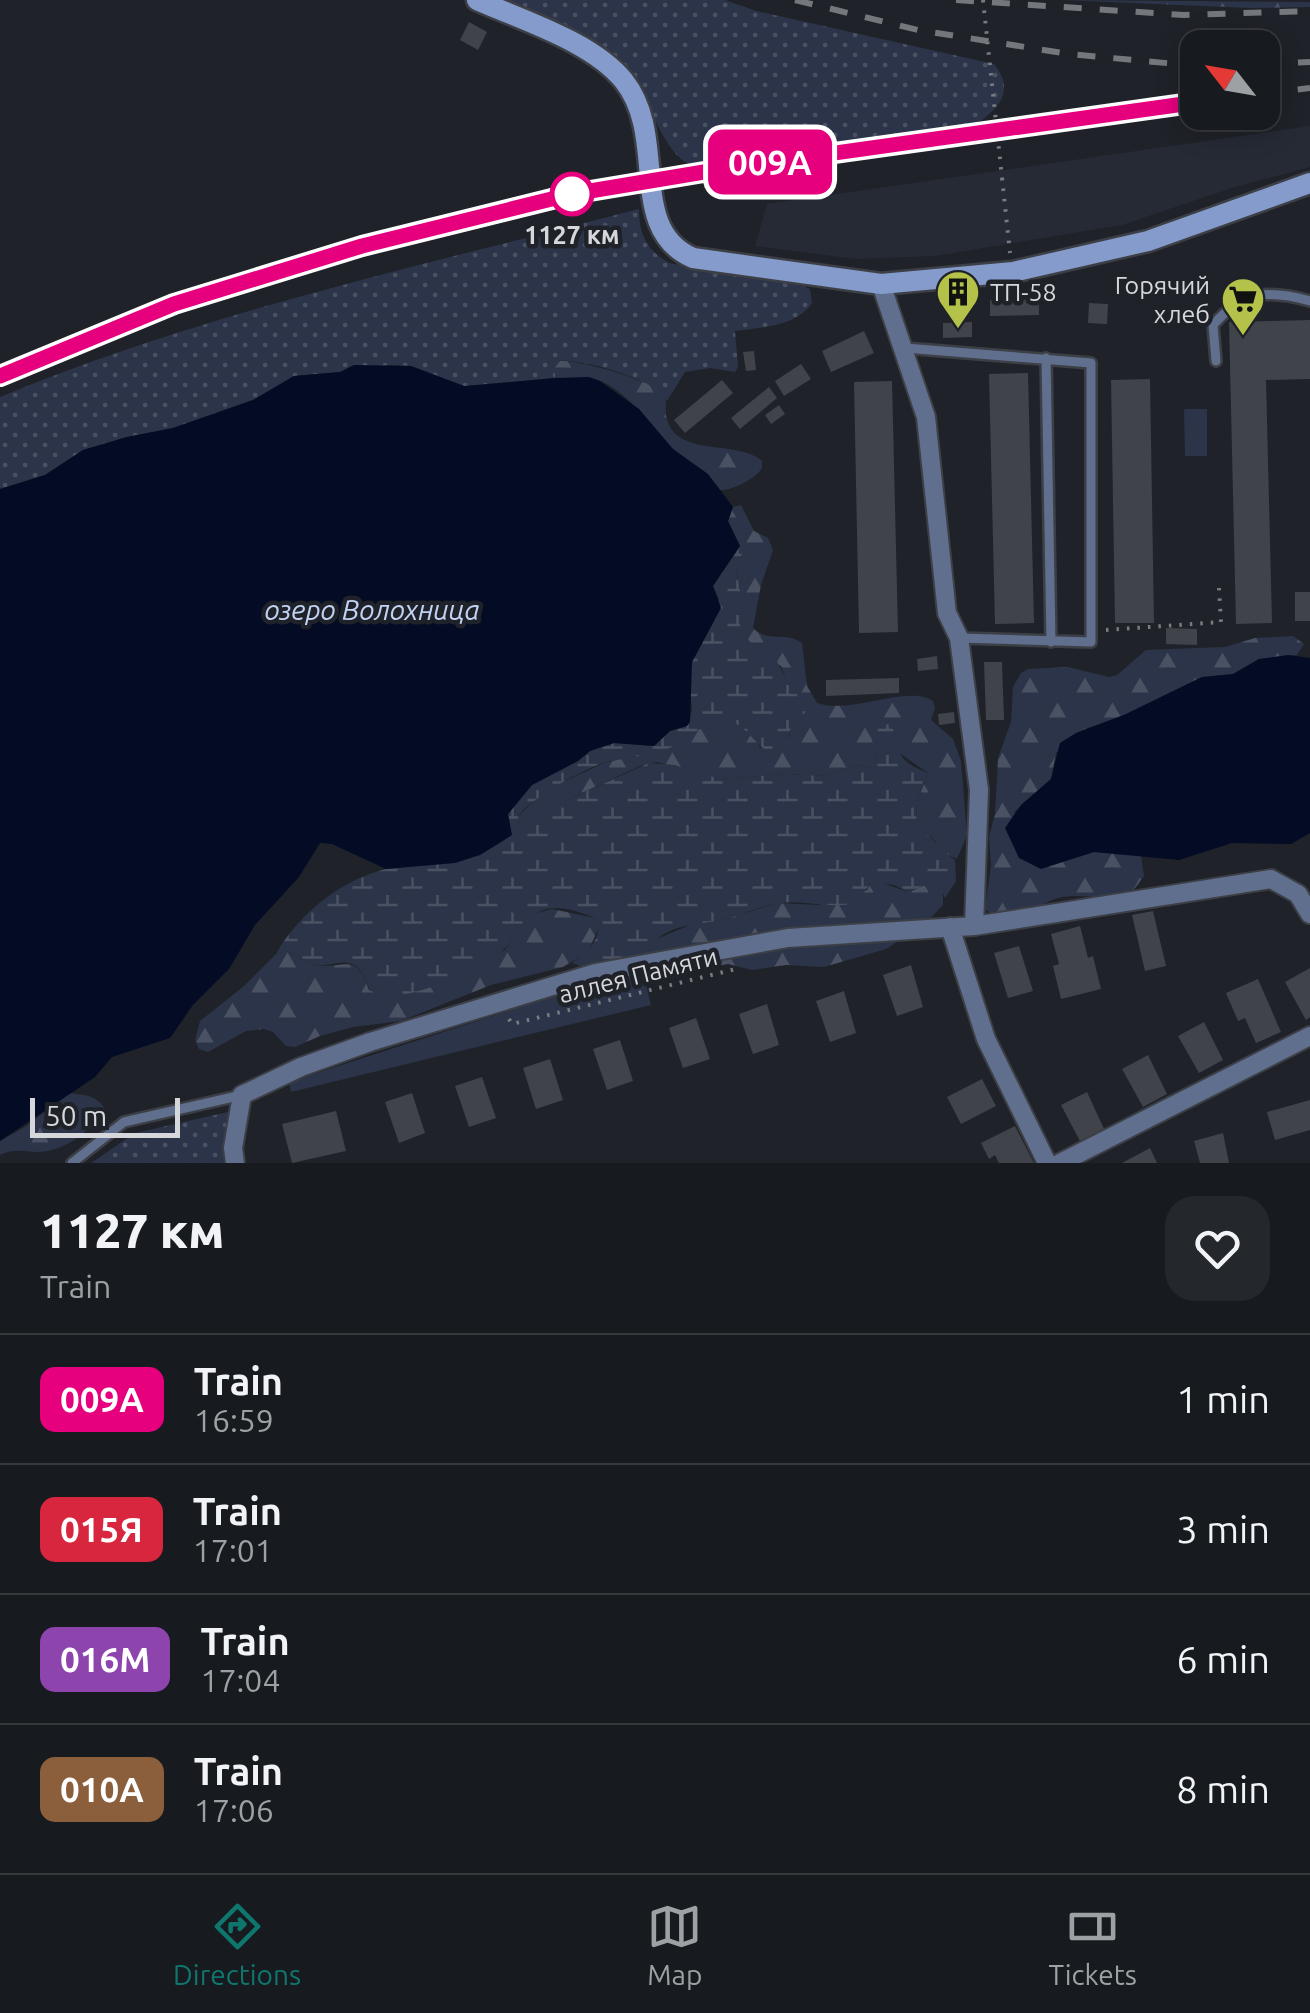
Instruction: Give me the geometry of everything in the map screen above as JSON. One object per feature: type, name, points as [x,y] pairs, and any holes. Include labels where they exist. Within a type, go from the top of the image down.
[{"type":"street","points":[[476,0],[592,53],[622,78],[634,94],[643,119],[656,224],[678,251],[694,258],[881,284],[1012,272],[1148,242],[1310,183]]},
{"type":"street","points":[[881,284],[926,417],[947,613],[959,638],[979,790],[974,926]]},
{"type":"street","points":[[236,1163],[233,1148],[242,1095],[352,1048],[595,973],[788,938],[974,926],[1271,880],[1298,894],[1310,914]]},
{"type":"street","points":[[950,928],[986,1038],[1047,1163]]},
{"type":"street","points":[[1060,1163],[1310,1036]]},
{"type":"lane","points":[[1216,361],[1213,325],[1232,304],[1262,294],[1310,301]]},
{"type":"lane","points":[[904,348],[1091,363],[1091,642],[959,638]]},
{"type":"lane","points":[[1046,358],[1052,642]]},
{"type":"lane","points":[[72,1163],[124,1122],[242,1095]]},
{"type":"path","points":[[982,0],[1010,250]]},
{"type":"path","points":[[1091,631],[1221,622],[1219,588]]},
{"type":"path","name":"аллея Памяти","points":[[498,1003],[512,1024],[743,967]]},
{"type":"shaded area","points":[[1310,126],[1310,167],[1122,225],[935,256],[855,259],[755,246],[767,204]]},
{"type":"green space","points":[[509,0],[725,0],[756,11],[994,64],[1001,74],[1004,92],[996,107],[972,127],[689,164],[669,145],[635,81],[614,55],[577,31]]},
{"type":"green space","points":[[1062,0],[1310,2],[1310,7],[1251,8]]},
{"type":"green space","points":[[639,209],[646,241],[669,263],[803,286],[810,289],[812,303],[787,321],[735,331],[735,372],[710,368],[685,372],[667,401],[661,393],[635,379],[571,361],[560,361],[555,367],[555,378],[475,386],[464,386],[411,366],[354,365],[340,372],[294,376],[253,400],[173,428],[83,450],[45,475],[0,489],[0,397],[236,315]]},
{"type":"green space","points":[[560,361],[615,372],[657,389],[665,395],[666,416],[673,431],[683,439],[751,454],[762,461],[762,468],[743,484],[719,490],[612,387],[587,378],[555,378],[555,367]]},
{"type":"green space","points":[[1184,409],[1207,409],[1207,456],[1185,456]]},
{"type":"green space","points":[[741,505],[754,531],[768,538],[773,550],[753,628],[764,635],[802,643],[807,686],[817,703],[846,705],[909,696],[933,701],[931,720],[953,739],[961,761],[967,835],[957,859],[940,851],[916,823],[917,802],[928,773],[898,752],[895,733],[875,751],[875,769],[858,765],[827,776],[786,774],[720,779],[657,762],[640,766],[569,799],[519,830],[518,816],[546,790],[604,763],[674,746],[710,722],[725,720],[741,725],[753,734],[760,748],[790,737],[790,730],[802,721],[781,666],[758,652],[740,630],[736,568],[740,546],[728,521],[733,507]]},
{"type":"green space","points":[[740,546],[742,554],[736,569],[740,630],[758,652],[776,660],[807,707],[802,721],[790,730],[788,744],[776,753],[762,748],[734,723],[711,723],[672,747],[601,764],[561,783],[518,816],[519,829],[569,799],[649,763],[675,765],[720,779],[786,774],[827,776],[858,765],[874,769],[878,760],[872,740],[881,723],[890,725],[895,733],[902,757],[928,773],[917,802],[916,823],[955,860],[956,881],[945,898],[930,883],[909,892],[894,885],[871,883],[850,904],[772,904],[669,931],[653,944],[648,954],[584,967],[572,963],[596,938],[595,918],[554,908],[531,918],[503,951],[480,967],[440,984],[388,998],[375,995],[352,964],[319,965],[287,951],[276,954],[310,911],[357,879],[392,868],[483,852],[511,835],[508,814],[532,785],[590,751],[614,743],[654,746],[670,731],[687,726],[692,710],[692,662],[713,623],[719,599],[713,586]]},
{"type":"green space","points":[[1293,636],[1304,644],[1297,655],[1259,659],[1233,674],[1202,677],[1124,715],[1085,729],[1056,753],[1051,779],[1014,812],[1064,861],[1094,852],[1141,855],[1144,876],[1133,890],[1114,897],[1058,898],[1012,917],[994,915],[985,909],[998,758],[1011,722],[1013,687],[1021,673],[1028,669],[1068,667],[1109,677],[1117,675],[1146,650],[1225,647],[1255,638]]},
{"type":"green space","points":[[871,883],[909,892],[930,883],[943,891],[943,905],[926,923],[886,949],[824,967],[786,965],[752,970],[728,964],[678,974],[659,970],[648,954],[654,940],[695,923],[722,920],[778,903],[818,905],[867,890]]},
{"type":"green space","points":[[552,909],[595,918],[599,927],[588,952],[563,967],[491,985],[401,1021],[353,1027],[295,1047],[286,1046],[273,1032],[264,1029],[246,1031],[208,1052],[199,1049],[195,1040],[200,1021],[276,954],[287,951],[317,965],[349,964],[359,970],[369,990],[387,998],[443,982],[505,950],[530,915]]},
{"type":"green space","points":[[643,972],[651,1005],[291,1092],[289,1082],[576,989]]},
{"type":"green space","points":[[69,1093],[94,1098],[105,1109],[85,1132],[49,1151],[0,1155],[0,1141]]},
{"type":"green space","points":[[228,1112],[229,1163],[91,1163],[135,1133]]},
{"type":"water","name":"озеро Волохница","points":[[354,365],[411,366],[464,386],[589,377],[639,409],[673,449],[708,474],[733,507],[728,521],[740,546],[713,586],[721,608],[692,662],[690,722],[670,731],[654,746],[614,743],[590,751],[532,785],[508,814],[512,835],[480,855],[455,863],[386,869],[332,844],[320,843],[299,877],[255,925],[229,969],[193,1005],[170,1038],[112,1057],[95,1077],[0,1141],[0,489],[45,475],[83,450],[173,428],[253,400],[294,376],[340,372]]},
{"type":"water","points":[[1288,655],[1310,658],[1310,833],[1291,844],[1232,843],[1179,860],[1094,852],[1041,869],[1019,858],[1005,828],[1021,805],[1051,779],[1060,743],[1202,677],[1233,674],[1259,659]]},
{"type":"building","points":[[469,22],[487,32],[478,50],[460,40]]},
{"type":"building","points":[[1039,299],[1039,315],[990,316],[990,300]]},
{"type":"building","points":[[1089,303],[1108,304],[1107,324],[1088,323]]},
{"type":"building","points":[[1310,320],[1310,379],[1266,380],[1272,623],[1236,624],[1229,322]]},
{"type":"building","name":"ТП-58","points":[[972,322],[972,337],[943,338],[943,323]]},
{"type":"building","points":[[864,331],[874,353],[831,372],[822,351]]},
{"type":"building","points":[[754,351],[756,370],[746,371],[743,352]]},
{"type":"building","points":[[801,364],[811,379],[784,396],[775,381]]},
{"type":"building","points":[[1028,373],[1034,623],[995,624],[989,374]]},
{"type":"building","points":[[1150,379],[1154,623],[1115,623],[1111,380]]},
{"type":"building","points":[[722,380],[733,393],[685,433],[674,420]]},
{"type":"building","points":[[892,381],[898,632],[859,633],[854,382]]},
{"type":"building","points":[[769,387],[777,398],[740,429],[731,418]]},
{"type":"building","points":[[779,405],[785,414],[771,424],[765,415]]},
{"type":"building","points":[[1295,592],[1310,592],[1310,621],[1295,621]]},
{"type":"building","points":[[1166,628],[1197,629],[1197,645],[1166,644]]},
{"type":"building","points":[[937,656],[938,669],[918,671],[917,659]]},
{"type":"building","points":[[984,662],[1002,662],[1004,720],[986,720]]},
{"type":"building","points":[[899,678],[899,693],[826,696],[826,680]]},
{"type":"building","points":[[954,712],[955,723],[939,725],[938,714]]},
{"type":"building","points":[[1153,911],[1166,966],[1145,971],[1132,915]]},
{"type":"building","points":[[1080,926],[1101,989],[1061,999],[1053,966],[1059,964],[1051,934]]},
{"type":"building","points":[[1019,946],[1033,991],[1008,998],[994,953]]},
{"type":"building","points":[[911,965],[923,1007],[897,1016],[883,975]]},
{"type":"building","points":[[1310,968],[1310,1017],[1306,1020],[1285,982]]},
{"type":"building","points":[[1258,979],[1281,1032],[1256,1043],[1245,1018],[1238,1021],[1226,993]]},
{"type":"building","points":[[844,991],[856,1033],[830,1042],[816,1001]]},
{"type":"building","points":[[767,1004],[779,1045],[753,1054],[739,1014]]},
{"type":"building","points":[[696,1018],[710,1059],[683,1068],[669,1028]]},
{"type":"building","points":[[1204,1022],[1223,1060],[1199,1073],[1178,1036]]},
{"type":"building","points":[[620,1040],[633,1081],[607,1090],[593,1049]]},
{"type":"building","points":[[1148,1055],[1167,1094],[1143,1107],[1122,1069]]},
{"type":"building","points":[[550,1059],[563,1100],[536,1109],[523,1068]]},
{"type":"building","points":[[482,1077],[496,1118],[469,1127],[455,1086]]},
{"type":"building","points":[[982,1079],[996,1106],[961,1124],[947,1097]]},
{"type":"building","points":[[1087,1092],[1105,1131],[1081,1143],[1061,1105]]},
{"type":"building","points":[[412,1093],[425,1133],[399,1143],[385,1102]]},
{"type":"building","points":[[1310,1100],[1310,1130],[1275,1140],[1267,1112]]},
{"type":"building","points":[[336,1111],[346,1151],[292,1163],[282,1124]]},
{"type":"building","points":[[1015,1126],[1034,1163],[999,1163],[995,1155],[989,1159],[981,1143]]},
{"type":"building","points":[[1223,1133],[1229,1163],[1200,1163],[1194,1141]]},
{"type":"building","points":[[1150,1148],[1157,1163],[1122,1163]]},
{"type":"railway","points":[[795,0],[918,30],[1069,54],[1180,64]]},
{"type":"railway","points":[[956,0],[1184,15],[1310,11]]},
{"type":"railway","points":[[1280,63],[1310,62]]},
{"type":"railway","points":[[1280,92],[1310,88]]},
{"type":"railway","points":[[0,375],[132,319],[235,284],[412,233],[531,204],[651,179],[1180,105]]},
{"type":"train","name":"009А","points":[[0,376],[174,304],[362,246],[572,194],[651,179],[1180,104]]},
{"type":"place","name":"1127 км","points":[[572,194]]},
{"type":"place","name":"ТП-58","points":[[958,330]]},
{"type":"place","name":"Горячий хлеб","points":[[1243,337]]}]
